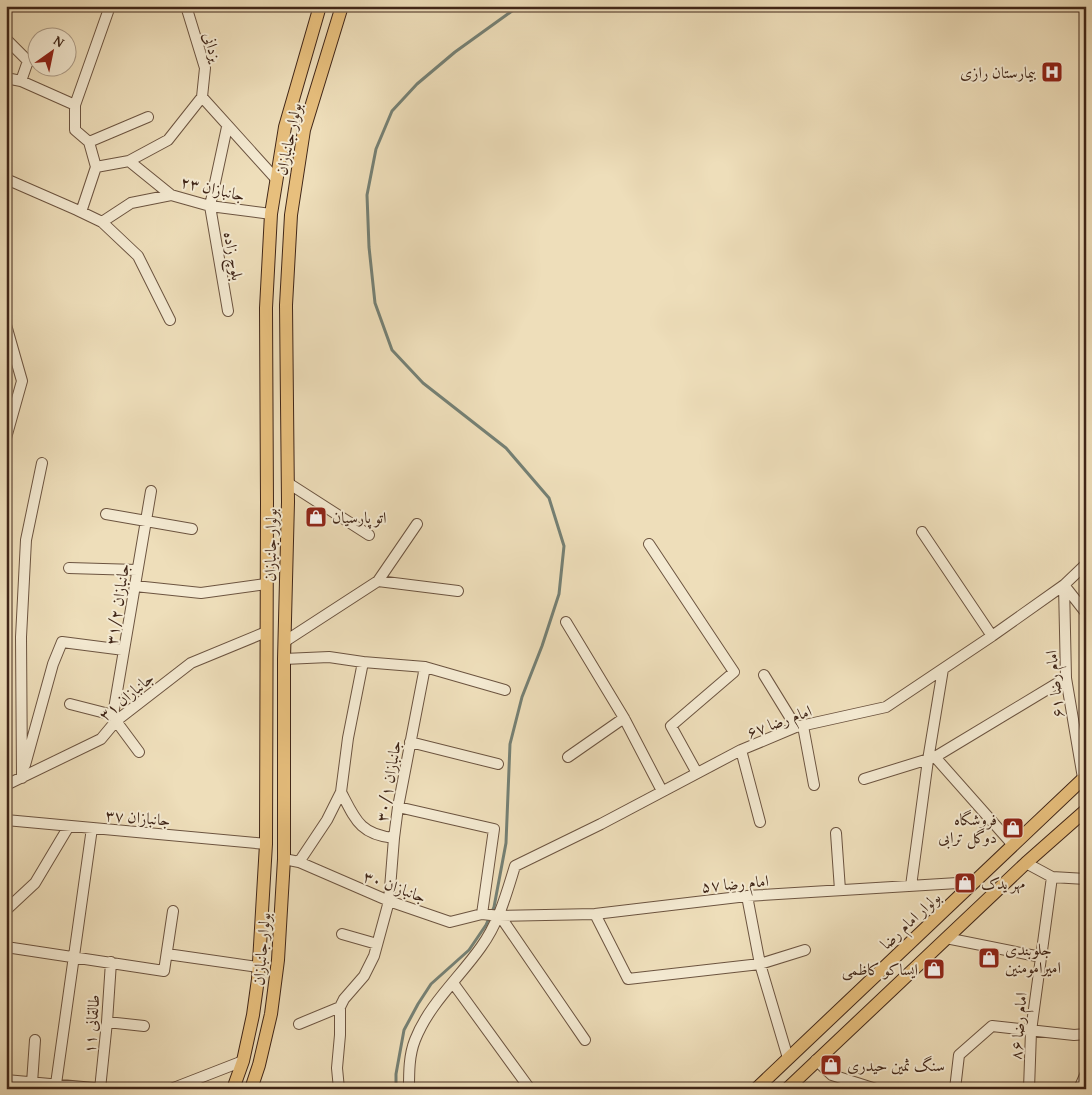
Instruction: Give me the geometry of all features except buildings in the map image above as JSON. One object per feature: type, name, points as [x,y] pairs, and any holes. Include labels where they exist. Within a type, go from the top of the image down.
[{"type":"main road","name":"بولوار جانبازان","points":[[233,1089],[243,1061],[253,1014],[266,844],[266,308],[271,214],[285,127],[320,6]]},
{"type":"main road","name":"بولوار جانبازان","points":[[251,1089],[271,1014],[278,960],[284,859],[284,642],[288,502],[286,305],[291,215],[304,130],[342,6]]},
{"type":"main road","points":[[267,503],[288,502]]},
{"type":"main road","name":"بولوار امام رضا","points":[[756,1089],[1084,777]]},
{"type":"main road","points":[[787,1089],[1026,863],[1086,810]]},
{"type":"street","points":[[81,212],[96,167],[89,142],[76,130],[75,105],[110,6]]},
{"type":"street","name":"یزدانی","points":[[186,6],[205,68],[202,97]]},
{"type":"street","points":[[6,39],[28,57]]},
{"type":"street","points":[[20,80],[28,68]]},
{"type":"street","points":[[7,81],[20,80],[75,105]]},
{"type":"street","points":[[96,167],[130,160],[168,140],[202,97],[227,127],[276,179]]},
{"type":"street","points":[[89,142],[148,117]]},
{"type":"street","points":[[210,206],[227,127]]},
{"type":"street","name":"جانبازان ۲۳","points":[[130,160],[171,195],[210,206],[271,214]]},
{"type":"street","points":[[6,179],[102,222],[138,256],[170,320]]},
{"type":"street","points":[[102,222],[131,203],[171,195]]},
{"type":"street","name":"بلوچ زاده","points":[[210,206],[228,311]]},
{"type":"street","points":[[6,326],[22,381],[6,438]]},
{"type":"street","points":[[22,778],[21,638],[26,540],[42,463]]},
{"type":"street","points":[[288,483],[369,535]]},
{"type":"street","name":"جانبازان ۳۱/۲","points":[[114,718],[151,491]]},
{"type":"street","points":[[106,514],[192,529]]},
{"type":"street","points":[[284,642],[378,581],[417,524]]},
{"type":"street","points":[[922,532],[992,636]]},
{"type":"street","points":[[649,544],[734,672],[671,726],[697,773]]},
{"type":"street","name":"امام رضا ۶۷","points":[[409,1089],[411,1054],[424,1020],[482,946],[500,916],[515,866],[601,824],[741,750],[800,726],[886,707],[1064,585],[1086,564]]},
{"type":"street","points":[[69,568],[138,570]]},
{"type":"street","points":[[378,581],[458,591]]},
{"type":"street","points":[[135,586],[202,593],[266,584]]},
{"type":"street","points":[[1064,585],[1086,613]]},
{"type":"street","name":"امام رضا ۶۱","points":[[1064,585],[1066,678],[1084,777]]},
{"type":"street","points":[[566,622],[624,718],[662,791]]},
{"type":"street","name":"جانبازان ۳۱","points":[[6,785],[101,739],[114,718],[191,663],[266,632]]},
{"type":"street","points":[[22,778],[53,664],[62,642],[124,650]]},
{"type":"street","points":[[284,659],[330,657],[424,667],[505,690]]},
{"type":"street","points":[[299,862],[326,820],[341,792],[348,738],[363,662]]},
{"type":"street","name":"جانبازان ۳۰/۱","points":[[340,1008],[344,999],[364,976],[374,956],[389,901],[398,807],[424,667]]},
{"type":"street","points":[[911,886],[931,759],[942,669]]},
{"type":"street","points":[[764,674],[800,726],[814,785]]},
{"type":"street","points":[[864,779],[931,759],[1066,678]]},
{"type":"street","points":[[70,704],[114,718],[139,752]]},
{"type":"street","points":[[568,756],[624,718]]},
{"type":"street","points":[[410,742],[498,764]]},
{"type":"street","points":[[741,750],[760,822]]},
{"type":"street","points":[[931,759],[1013,845]]},
{"type":"street","points":[[341,792],[358,823],[379,837],[394,838]]},
{"type":"street","points":[[398,807],[494,829],[482,914]]},
{"type":"street","name":"جانبازان ۳۷","points":[[6,820],[266,844]]},
{"type":"street","points":[[6,910],[35,883],[69,826]]},
{"type":"street","points":[[56,1084],[92,828]]},
{"type":"street","points":[[836,833],[840,890]]},
{"type":"street","name":"جانبازان ۳۰","points":[[284,859],[299,862],[389,901],[450,922],[482,914],[500,916]]},
{"type":"street","points":[[1026,863],[1052,877],[1086,879]]},
{"type":"street","name":"امام رضا ۸۶","points":[[1029,1089],[1031,1031],[1052,877]]},
{"type":"street","name":"امام رضا ۵۷","points":[[500,916],[595,914],[748,896],[974,882]]},
{"type":"street","points":[[748,896],[760,964],[788,1058]]},
{"type":"street","points":[[6,947],[164,971],[174,911]]},
{"type":"street","points":[[595,914],[628,978],[760,964],[805,950]]},
{"type":"street","points":[[500,916],[584,1040]]},
{"type":"street","points":[[342,934],[377,944]]},
{"type":"street","points":[[946,938],[1041,956]]},
{"type":"street","points":[[167,954],[258,967]]},
{"type":"street","name":"طالقانی ۱۱","points":[[102,1088],[111,962]]},
{"type":"street","points":[[453,983],[530,1089]]},
{"type":"street","points":[[299,1024],[340,1008],[337,1068],[339,1089]]},
{"type":"street","points":[[107,1022],[144,1026]]},
{"type":"street","points":[[955,1089],[959,1055],[992,1026],[1031,1031],[1086,1034]]},
{"type":"street","points":[[32,1082],[35,1040]]},
{"type":"street","points":[[816,1060],[832,1075],[876,1089]]},
{"type":"street","points":[[170,1089],[243,1061]]},
{"type":"street","points":[[1079,1089],[1086,1073]]},
{"type":"street","points":[[6,1080],[102,1088]]},
{"type":"waterway","points":[[396,1089],[396,1074],[404,1030],[431,984],[469,950],[486,925],[494,907],[506,843],[510,744],[522,697],[542,646],[559,594],[564,546],[549,498],[506,448],[423,383],[392,350],[375,303],[369,247],[367,195],[376,149],[392,111],[417,84],[455,52],[519,6]]},
{"type":"place","name":"بیمارستان رازی","points":[[1052,72]]},
{"type":"place","name":"اتو پارسیان","points":[[316,517]]},
{"type":"place","name":"فروشگاه دوگل ترابی","points":[[1013,828]]},
{"type":"place","name":"مهر یدک","points":[[965,883]]},
{"type":"place","name":"جلوبندی امیرامومنین","points":[[989,958]]},
{"type":"place","name":"ایساکو کاظمی","points":[[934,969]]},
{"type":"place","name":"سنگ ثمین حیدری","points":[[831,1065]]}]
